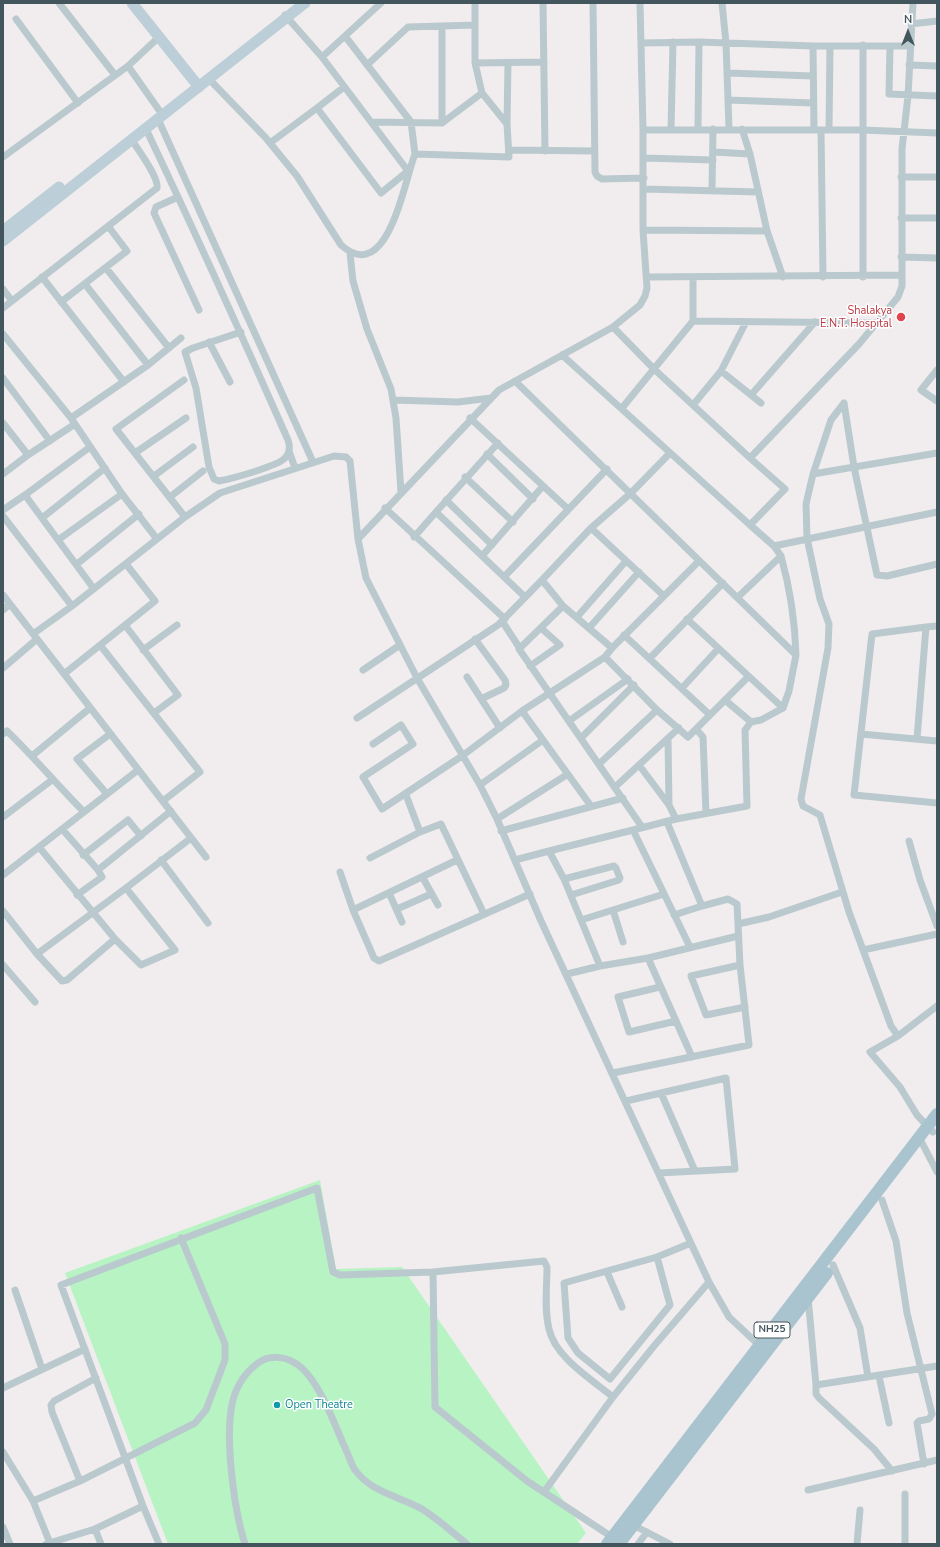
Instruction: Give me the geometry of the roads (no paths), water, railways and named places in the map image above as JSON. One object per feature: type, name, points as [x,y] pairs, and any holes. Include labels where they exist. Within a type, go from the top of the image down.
[{"type":"main road","name":"NH25","points":[[613,1542],[633,1525],[764,1348],[921,1140],[932,1128],[937,1114]]},
{"type":"main road","name":"NH25","points":[[613,1542],[764,1348],[808,1297],[833,1265],[882,1200],[921,1140]]},
{"type":"street","points":[[59,3],[115,75]]},
{"type":"street","points":[[132,3],[197,84]]},
{"type":"street","points":[[197,84],[210,79],[285,16],[296,3]]},
{"type":"street","points":[[3,231],[285,16],[305,3]]},
{"type":"street","points":[[322,57],[381,3]]},
{"type":"street","points":[[475,3],[475,63],[482,93],[507,124]]},
{"type":"street","points":[[543,3],[545,151]]},
{"type":"street","points":[[593,3],[595,172],[597,176],[602,179],[644,178]]},
{"type":"street","points":[[358,539],[470,418],[499,390],[613,327],[640,305],[645,296],[647,277],[643,230],[644,178],[640,3]]},
{"type":"street","points":[[722,3],[728,74],[729,129]]},
{"type":"street","points":[[750,458],[859,344],[901,292],[902,149],[908,96],[913,3]]},
{"type":"street","points":[[285,16],[322,57],[408,171]]},
{"type":"street","points":[[16,19],[78,103]]},
{"type":"street","points":[[911,24],[937,21]]},
{"type":"street","points":[[367,65],[408,27],[475,25]]},
{"type":"street","points":[[442,26],[442,123]]},
{"type":"street","points":[[210,79],[270,143],[297,176],[341,246],[350,253],[360,256],[367,255],[378,247],[384,240],[402,199],[408,171],[414,154],[411,122],[345,36]]},
{"type":"street","points":[[3,157],[128,66],[159,37]]},
{"type":"street","points":[[672,129],[673,42]]},
{"type":"street","points":[[641,43],[699,42],[813,46],[910,46]]},
{"type":"street","points":[[698,129],[699,42]]},
{"type":"street","points":[[863,45],[863,277]]},
{"type":"street","points":[[813,46],[813,103],[817,130],[823,277]]},
{"type":"street","points":[[829,130],[830,46]]},
{"type":"street","points":[[890,46],[889,94],[908,96],[937,96]]},
{"type":"street","points":[[475,63],[544,62]]},
{"type":"street","points":[[414,154],[509,157],[507,124],[508,63]]},
{"type":"street","points":[[909,65],[937,66]]},
{"type":"street","points":[[128,66],[158,114],[313,462]]},
{"type":"street","points":[[728,74],[813,76]]},
{"type":"street","points":[[270,143],[344,87]]},
{"type":"street","points":[[371,122],[442,123],[482,93]]},
{"type":"street","points":[[728,100],[813,103]]},
{"type":"street","points":[[317,108],[381,193],[408,171]]},
{"type":"street","points":[[3,241],[146,129],[158,114]]},
{"type":"street","points":[[146,129],[241,332],[288,440],[289,451],[295,468]]},
{"type":"street","points":[[712,129],[712,189]]},
{"type":"street","points":[[643,130],[742,129],[937,132]]},
{"type":"street","points":[[742,129],[750,154],[768,231],[783,277]]},
{"type":"street","points":[[3,308],[157,188],[158,184],[154,176],[132,140]]},
{"type":"street","points":[[509,150],[594,152]]},
{"type":"street","points":[[643,158],[750,154]]},
{"type":"street","points":[[901,177],[937,177]]},
{"type":"street","points":[[644,189],[712,189],[758,192]]},
{"type":"street","points":[[178,197],[156,207],[154,213],[199,310]]},
{"type":"street","points":[[901,218],[937,218]]},
{"type":"street","points":[[61,302],[127,252],[108,226]]},
{"type":"street","points":[[643,230],[768,231]]},
{"type":"street","points":[[350,253],[353,281],[367,329],[391,389],[401,492]]},
{"type":"street","points":[[901,257],[937,258]]},
{"type":"street","points":[[106,268],[169,348]]},
{"type":"street","points":[[647,277],[863,277],[902,275]]},
{"type":"street","points":[[42,277],[124,382]]},
{"type":"street","points":[[622,408],[693,321],[693,278]]},
{"type":"street","points":[[85,284],[148,365]]},
{"type":"street","points":[[3,289],[12,301]]},
{"type":"street","points":[[693,321],[875,324]]},
{"type":"street","points":[[693,405],[721,371],[746,322]]},
{"type":"street","points":[[751,395],[815,322]]},
{"type":"street","points":[[613,327],[654,369],[785,490],[750,525]]},
{"type":"street","points":[[241,332],[187,350],[185,356],[194,381],[209,467],[214,478],[219,481],[227,480],[276,464],[286,458],[289,451]]},
{"type":"street","points":[[3,334],[73,421],[122,494],[158,539]]},
{"type":"street","points":[[4,471],[50,441],[73,421],[148,365],[181,338]]},
{"type":"street","points":[[3,348],[10,342]]},
{"type":"street","points":[[209,342],[230,382]]},
{"type":"street","points":[[515,860],[676,819],[747,806],[745,730],[751,722],[761,720],[783,708],[789,691],[796,655],[792,606],[788,581],[780,556],[774,546],[562,355]]},
{"type":"street","points":[[937,370],[920,390],[937,401]]},
{"type":"street","points":[[721,371],[761,403]]},
{"type":"street","points":[[3,378],[50,441]]},
{"type":"street","points":[[184,380],[116,429],[185,517]]},
{"type":"street","points":[[515,381],[607,469],[796,655]]},
{"type":"street","points":[[393,400],[458,402],[492,398]]},
{"type":"street","points":[[898,1036],[891,1026],[842,892],[820,815],[803,806],[802,799],[828,648],[829,624],[820,599],[806,538],[806,504],[813,474],[831,420],[844,403],[854,467],[868,526],[877,575],[887,576],[937,564]]},
{"type":"street","points":[[135,453],[186,418]]},
{"type":"street","points":[[470,418],[568,510]]},
{"type":"street","points":[[3,423],[28,455]]},
{"type":"street","points":[[414,536],[465,477],[498,443]]},
{"type":"street","points":[[154,476],[193,446]]},
{"type":"street","points":[[3,510],[90,447]]},
{"type":"street","points":[[357,718],[503,620],[591,528],[631,493],[670,452]]},
{"type":"street","points":[[813,474],[937,453]]},
{"type":"street","points":[[487,454],[533,499]]},
{"type":"street","points":[[3,668],[35,637],[72,606],[185,517],[220,493],[313,462],[340,456],[346,457],[350,461],[358,539],[366,578],[417,678],[480,785],[497,819],[658,1173],[710,1282],[729,1317],[764,1348]]},
{"type":"street","points":[[42,518],[105,468]]},
{"type":"street","points":[[504,577],[607,469]]},
{"type":"street","points":[[170,497],[203,471]]},
{"type":"street","points":[[465,477],[513,522]]},
{"type":"street","points":[[482,556],[543,486]]},
{"type":"street","points":[[58,540],[122,494]]},
{"type":"street","points":[[25,495],[94,589]]},
{"type":"street","points":[[446,500],[492,545]]},
{"type":"street","points":[[386,508],[503,620],[519,648],[519,651],[642,827]]},
{"type":"street","points":[[436,512],[525,598]]},
{"type":"street","points":[[774,546],[806,538],[937,512]]},
{"type":"street","points":[[77,564],[138,514]]},
{"type":"street","points":[[3,516],[72,606]]},
{"type":"street","points":[[591,528],[664,596]]},
{"type":"street","points":[[738,597],[780,556]]},
{"type":"street","points":[[576,617],[626,561]]},
{"type":"street","points":[[373,744],[401,725],[413,744],[363,777],[382,809],[406,795],[462,756],[522,711],[605,657],[624,635],[700,561]]},
{"type":"street","points":[[64,674],[155,601],[126,564]]},
{"type":"street","points":[[589,628],[639,572]]},
{"type":"street","points":[[542,580],[563,606],[612,648]]},
{"type":"street","points":[[650,658],[723,583]]},
{"type":"street","points":[[3,595],[206,857]]},
{"type":"street","points":[[3,610],[10,604]]},
{"type":"street","points":[[519,648],[563,606]]},
{"type":"street","points":[[687,619],[783,708]]},
{"type":"street","points":[[124,625],[178,695],[154,713]]},
{"type":"street","points":[[143,650],[178,625]]},
{"type":"street","points":[[937,626],[872,634],[854,795],[937,803]]},
{"type":"street","points":[[917,739],[926,627]]},
{"type":"street","points":[[530,666],[560,645],[541,628]]},
{"type":"street","points":[[624,635],[710,715]]},
{"type":"street","points":[[475,639],[505,680],[506,685],[482,700]]},
{"type":"street","points":[[100,645],[200,772],[163,801]]},
{"type":"street","points":[[363,670],[400,645]]},
{"type":"street","points":[[682,688],[718,649]]},
{"type":"street","points":[[605,657],[658,710],[688,737],[748,677]]},
{"type":"street","points":[[467,677],[500,728]]},
{"type":"street","points":[[569,721],[628,679]]},
{"type":"street","points":[[581,738],[634,685]]},
{"type":"street","points":[[726,700],[751,722]]},
{"type":"street","points":[[32,756],[90,708]]},
{"type":"street","points":[[599,764],[658,710]]},
{"type":"street","points":[[522,711],[591,806]]},
{"type":"street","points":[[615,787],[679,728]]},
{"type":"street","points":[[696,729],[703,737],[706,813]]},
{"type":"street","points":[[3,734],[7,731],[84,812]]},
{"type":"street","points":[[107,794],[76,759],[110,734]]},
{"type":"street","points":[[861,734],[937,741]]},
{"type":"street","points":[[668,739],[669,805]]},
{"type":"street","points":[[480,785],[544,740]]},
{"type":"street","points":[[638,765],[669,805],[676,819]]},
{"type":"street","points":[[3,875],[138,770]]},
{"type":"street","points":[[497,819],[568,774]]},
{"type":"street","points":[[3,817],[52,780]]},
{"type":"street","points":[[406,795],[420,832]]},
{"type":"street","points":[[501,830],[623,798]]},
{"type":"street","points":[[98,870],[171,811]]},
{"type":"street","points":[[83,855],[128,820],[141,836]]},
{"type":"street","points":[[667,822],[702,906]]},
{"type":"street","points":[[370,858],[420,832],[441,824],[484,914]]},
{"type":"street","points":[[62,829],[83,855],[98,870],[102,877],[77,895]]},
{"type":"street","points":[[633,830],[690,947]]},
{"type":"street","points":[[37,954],[191,838]]},
{"type":"street","points":[[909,841],[920,880],[937,926]]},
{"type":"street","points":[[39,848],[92,913],[141,965],[175,950],[126,888]]},
{"type":"street","points":[[549,852],[564,879],[600,966]]},
{"type":"street","points":[[161,860],[208,923]]},
{"type":"street","points":[[353,910],[423,878],[457,860]]},
{"type":"street","points":[[564,879],[614,866],[616,868],[620,878],[619,880],[571,895]]},
{"type":"street","points":[[340,872],[353,910],[374,958],[379,961],[530,894]]},
{"type":"street","points":[[423,878],[438,905]]},
{"type":"street","points":[[738,924],[763,918],[842,892]]},
{"type":"street","points":[[389,893],[402,922]]},
{"type":"street","points":[[397,909],[431,894]]},
{"type":"street","points":[[581,920],[664,894]]},
{"type":"street","points":[[613,1072],[749,1045],[740,965],[737,904],[728,899],[674,915]]},
{"type":"street","points":[[613,910],[623,942]]},
{"type":"street","points":[[3,911],[37,954],[62,982],[67,980],[115,939]]},
{"type":"street","points":[[863,950],[937,934]]},
{"type":"street","points":[[567,974],[600,966],[648,958],[738,936]]},
{"type":"street","points":[[648,958],[692,1057]]},
{"type":"street","points":[[3,964],[35,1002]]},
{"type":"street","points":[[740,965],[691,976],[706,1015],[745,1007]]},
{"type":"street","points":[[660,987],[618,997],[629,1032],[676,1021]]},
{"type":"street","points":[[932,1128],[917,1115],[900,1087],[870,1052],[898,1036],[937,1006]]},
{"type":"street","points":[[626,1101],[726,1078],[735,1169],[658,1173]]},
{"type":"street","points":[[661,1093],[695,1171]]},
{"type":"street","points":[[921,1140],[937,1172]]},
{"type":"street","points":[[159,1544],[143,1506],[61,1284],[317,1188],[333,1272],[340,1275],[433,1272],[544,1261],[547,1267],[547,1319],[553,1342],[562,1355],[613,1397]]},
{"type":"street","points":[[882,1200],[896,1241],[907,1313],[932,1414],[929,1419],[919,1421],[917,1423],[924,1464]]},
{"type":"street","points":[[33,1501],[80,1481],[195,1423],[201,1418],[225,1360],[225,1344],[181,1238]]},
{"type":"street","points":[[658,1257],[670,1305],[610,1379],[578,1353],[568,1338],[564,1283],[658,1257],[691,1243]]},
{"type":"street","points":[[833,1265],[860,1328],[868,1378]]},
{"type":"street","points":[[433,1272],[435,1407],[527,1481],[613,1542]]},
{"type":"street","points":[[607,1272],[622,1307]]},
{"type":"street","points":[[544,1492],[613,1397],[654,1346],[710,1282]]},
{"type":"street","points":[[15,1290],[42,1369]]},
{"type":"street","points":[[808,1297],[816,1394],[874,1449],[892,1472]]},
{"type":"street","points":[[3,1388],[85,1349]]},
{"type":"street","points":[[245,1544],[241,1533],[231,1467],[231,1419],[233,1400],[240,1383],[252,1368],[261,1360],[280,1357],[295,1363],[303,1369],[322,1396],[355,1469],[369,1484],[384,1494],[414,1505],[434,1516],[467,1544]]},
{"type":"street","points":[[816,1385],[920,1370],[937,1366]]},
{"type":"street","points":[[879,1376],[889,1423]]},
{"type":"street","points":[[80,1481],[52,1412],[51,1405],[54,1401],[96,1378]]},
{"type":"street","points":[[3,1452],[6,1463],[33,1501],[48,1543],[95,1529],[143,1506]]},
{"type":"street","points":[[808,1490],[892,1472],[937,1460]]},
{"type":"street","points":[[904,1544],[905,1494]]},
{"type":"street","points":[[856,1544],[860,1510]]},
{"type":"street","points":[[633,1525],[670,1544]]},
{"type":"street","points":[[3,1527],[10,1544]]},
{"type":"street","points":[[95,1529],[101,1544]]},
{"type":"street","points":[[638,1544],[647,1532]]},
{"type":"place","name":"Shalakya E.N.T. Hospital","points":[[901,317]]},
{"type":"place","name":"Open Theatre","points":[[277,1405]]}]
